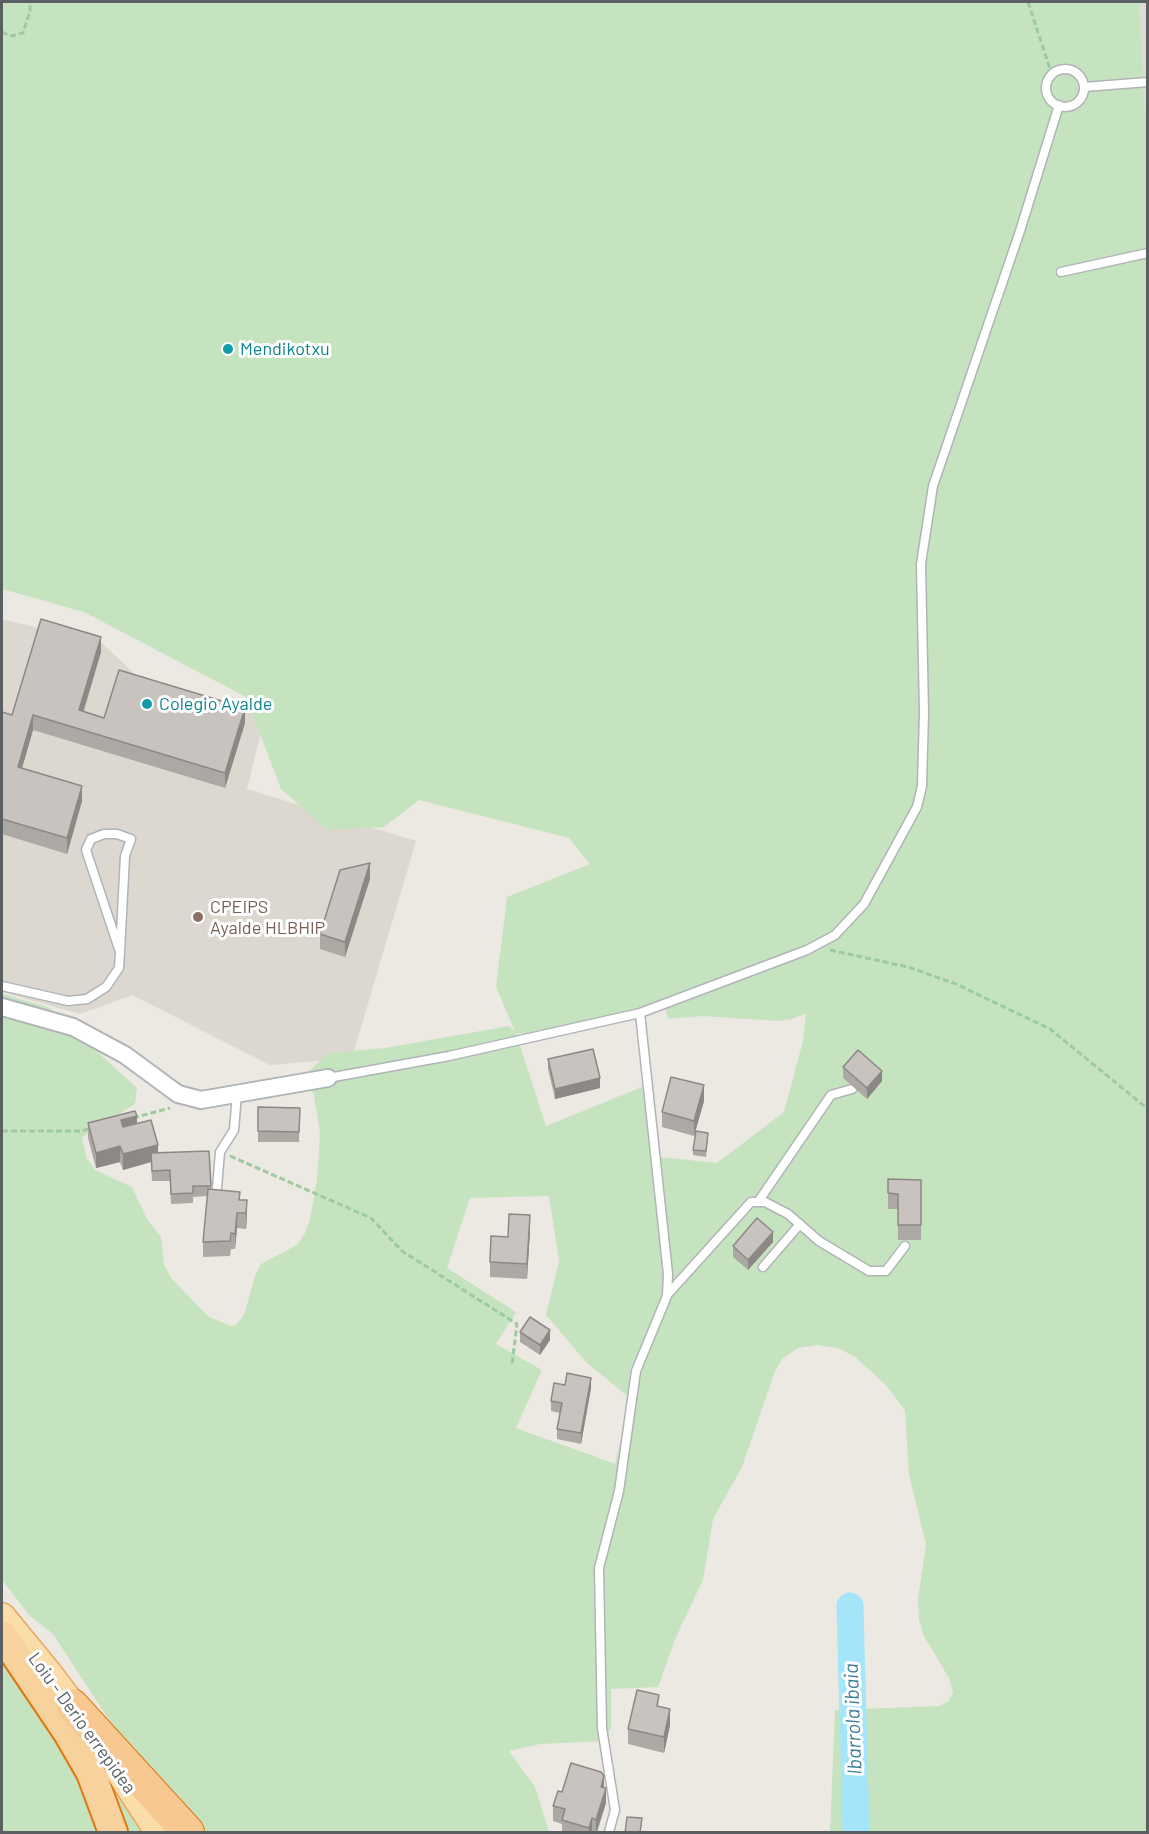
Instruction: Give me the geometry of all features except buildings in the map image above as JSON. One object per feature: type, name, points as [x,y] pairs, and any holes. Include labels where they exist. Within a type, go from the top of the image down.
[{"type":"highway","points":[[2,1635],[62,1723],[91,1773],[113,1833]]},
{"type":"highway","points":[[72,1705],[188,1833]]},
{"type":"main road","name":"Loiu - Derio errepidea","points":[[2,1617],[72,1705],[159,1833]]},
{"type":"street","points":[[2,1007],[73,1027],[124,1055],[178,1094],[201,1100],[328,1078]]},
{"type":"lane","points":[[1063,69],[1080,75],[1084,87],[1084,93],[1077,103],[1071,106],[1059,105],[1049,98],[1047,92],[1052,75],[1063,69]]},
{"type":"lane","points":[[1084,87],[1148,82]]},
{"type":"lane","points":[[328,1078],[449,1056],[640,1014],[813,946],[835,935],[864,904],[916,807],[922,786],[924,713],[921,564],[933,486],[1020,231],[1059,105]]},
{"type":"lane","points":[[1061,272],[1148,253]]},
{"type":"lane","points":[[2,986],[68,1001],[87,999],[106,987],[119,968],[120,952],[125,856],[132,839],[117,834],[104,834],[91,838],[86,850],[120,952]]},
{"type":"lane","points":[[640,1014],[668,1274],[667,1296]]},
{"type":"lane","points":[[758,1202],[831,1095],[852,1089]]},
{"type":"lane","points":[[216,1199],[220,1152],[234,1130],[237,1094]]},
{"type":"lane","points":[[609,1833],[615,1810],[602,1728],[599,1568],[619,1491],[636,1371],[667,1296],[751,1202],[765,1202],[800,1224],[846,1260],[869,1271],[886,1271],[905,1246]]},
{"type":"lane","points":[[763,1267],[800,1224]]},
{"type":"path","points":[[2,32],[11,36],[23,33],[30,11],[30,2]]},
{"type":"path","points":[[1028,2],[1052,75]]},
{"type":"path","points":[[813,946],[908,967],[956,984],[1050,1029],[1108,1074],[1148,1109]]},
{"type":"path","points":[[124,1120],[201,1100]]},
{"type":"path","points":[[2,1131],[81,1131],[103,1125]]},
{"type":"path","points":[[220,1152],[371,1218],[402,1251],[517,1324],[512,1364]]},
{"type":"shaded area","points":[[1139,2],[1147,2],[1147,166]]},
{"type":"shaded area","name":"CPEIPS Ayalde HLBHIP","points":[[2,619],[102,643],[141,680],[265,716],[247,789],[416,841],[352,1058],[270,1065],[132,995],[80,1014],[2,992]]},
{"type":"green space","points":[[2,2],[1139,2],[1148,166],[1147,1832],[830,1832],[835,1710],[939,1706],[949,1701],[953,1692],[949,1678],[924,1636],[919,1620],[918,1599],[926,1544],[909,1475],[905,1410],[885,1384],[855,1357],[838,1348],[817,1345],[798,1348],[783,1358],[775,1371],[742,1467],[713,1519],[703,1580],[676,1637],[658,1687],[611,1689],[611,1728],[604,1741],[540,1744],[509,1751],[535,1787],[549,1832],[207,1832],[143,1772],[53,1634],[30,1616],[2,1580],[2,994],[48,1007],[137,1088],[135,1104],[82,1137],[86,1157],[95,1170],[132,1187],[147,1219],[161,1237],[164,1265],[172,1279],[209,1317],[231,1326],[236,1325],[244,1315],[255,1276],[261,1264],[297,1245],[310,1219],[317,1180],[320,1133],[314,1095],[310,1088],[299,1081],[328,1053],[385,1048],[509,1026],[515,1031],[496,987],[507,897],[590,864],[569,838],[419,800],[384,827],[327,830],[281,789],[246,697],[84,612],[2,589]],"holes":[[[665,1004],[668,1019],[703,1016],[776,1021],[793,1019],[806,1013],[803,1041],[784,1112],[717,1163],[660,1157],[642,1087],[546,1126],[516,1033],[529,1034]],[[549,1196],[559,1261],[546,1315],[587,1363],[631,1399],[615,1464],[516,1428],[542,1370],[496,1344],[516,1312],[447,1268],[470,1198]]]},
{"type":"green space","points":[[2,1653],[57,1735],[106,1832],[2,1832]]},
{"type":"green space","points":[[85,1740],[118,1791],[144,1832],[123,1832]]},
{"type":"waterway","name":"Ibarrola ibaia","points":[[850,1606],[856,1832]]},
{"type":"place","name":"Mendikotxu","points":[[228,349]]},
{"type":"place","name":"Colegio Ayalde","points":[[147,704]]},
{"type":"place","name":"CPEIPS Ayalde HLBHIP","points":[[198,917]]}]
